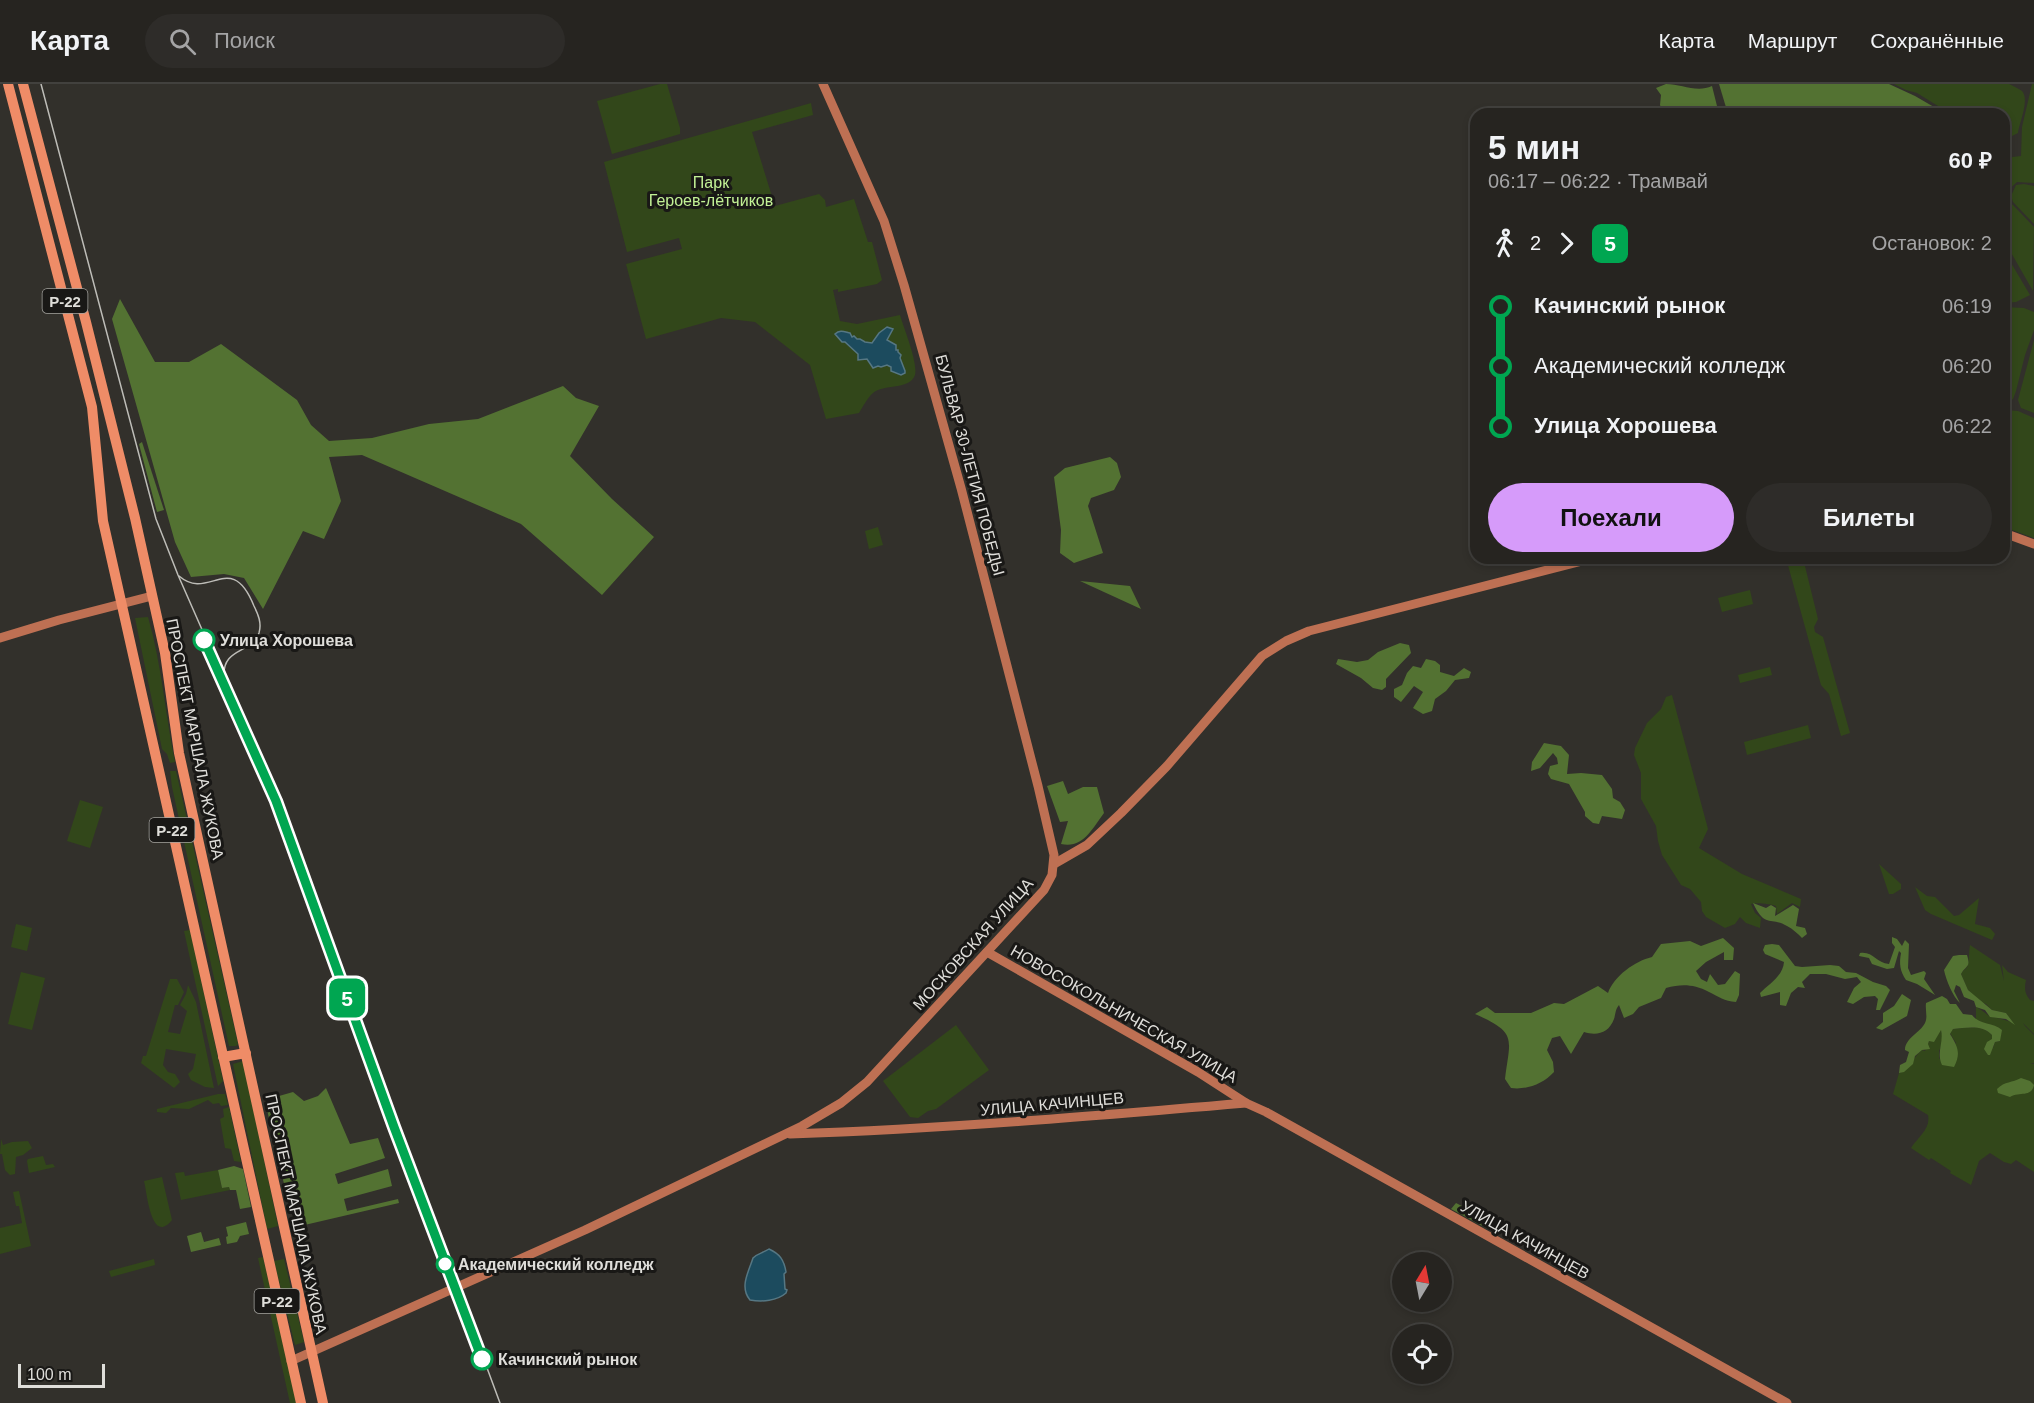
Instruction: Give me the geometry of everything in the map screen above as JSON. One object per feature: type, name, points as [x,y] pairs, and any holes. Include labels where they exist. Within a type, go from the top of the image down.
[{"type":"highway","name":"Р-22","points":[[8,84],[92,407],[103,522],[301,1403]]},
{"type":"highway","name":"ПРОСПЕКТ МАРШАЛА ЖУКОВА","points":[[24,84],[135,518],[165,653],[179,753],[322,1403]]},
{"type":"highway","points":[[223,1057],[246,1053]]},
{"type":"main road","name":"БУЛЬВАР 30-ЛЕТИЯ ПОБЕДЫ","points":[[823,84],[876,199],[904,285],[986,580],[1040,793],[1054,864]]},
{"type":"main road","points":[[2010,535],[2034,544]]},
{"type":"main road","points":[[1054,864],[1087,844],[1121,813],[1167,766],[1262,656],[1286,640],[1309,631],[1571,564]]},
{"type":"main road","points":[[0,638],[152,596]]},
{"type":"main road","name":"МОСКОВСКАЯ УЛИЦА","points":[[782,1135],[830,1110],[867,1082],[1044,890],[1052,875],[1054,864]]},
{"type":"main road","name":"НОВОСОКОЛЬНИЧЕСКАЯ УЛИЦА","points":[[987,952],[1198,1072],[1246,1103]]},
{"type":"main road","name":"УЛИЦА КАЧИНЦЕВ","points":[[291,1361],[585,1230],[782,1135],[894,1131],[1246,1103],[1266,1112],[1787,1403]]},
{"type":"green space","points":[[667,84],[680,134],[612,154],[597,101]]},
{"type":"green space","points":[[1666,84],[1701,89],[1712,86],[1718,108],[1661,108],[1661,95],[1656,88]]},
{"type":"green space","points":[[1719,84],[1889,84],[1936,108],[1726,108]]},
{"type":"green space","points":[[1894,84],[2009,84],[2022,91],[2025,106],[2018,133],[2010,137],[2010,108],[1941,108],[1917,93]]},
{"type":"green space","points":[[2032,84],[2034,84],[2034,183],[2017,182],[2010,188],[2010,157],[2021,156],[2022,127]]},
{"type":"green space","name":"Парк Героев-лётчиков","points":[[811,103],[813,115],[752,132],[775,206],[819,194],[825,200],[826,207],[854,199],[868,242],[872,242],[882,280],[877,284],[838,292],[838,289],[833,290],[840,321],[857,324],[900,315],[913,354],[915,369],[915,375],[908,383],[883,388],[873,393],[859,413],[826,419],[810,365],[755,322],[721,318],[646,339],[626,264],[682,249],[679,238],[627,252],[604,162]]},
{"type":"green space","points":[[2016,185],[2034,186],[2034,224],[2013,202],[2011,196]]},
{"type":"green space","points":[[2011,203],[2034,227],[2033,291],[2010,251]]},
{"type":"green space","points":[[2010,261],[2030,295],[2010,302]]},
{"type":"green space","points":[[120,299],[155,362],[189,362],[221,344],[297,400],[311,425],[329,441],[372,438],[429,424],[478,419],[563,386],[576,398],[599,406],[570,456],[654,537],[602,595],[521,524],[362,455],[329,457],[341,501],[324,539],[303,531],[263,609],[244,578],[224,574],[191,577],[175,542],[112,319]]},
{"type":"green space","points":[[2010,307],[2024,308],[2034,312],[2034,330],[2013,399],[2010,401]]},
{"type":"green space","points":[[2034,340],[2034,413],[2021,408],[2018,400]]},
{"type":"green space","points":[[2010,410],[2034,418],[2034,538],[2010,529]]},
{"type":"green space","points":[[142,442],[164,510],[157,512],[139,444]]},
{"type":"green space","points":[[1110,457],[1117,463],[1121,477],[1114,490],[1091,498],[1088,506],[1103,553],[1074,563],[1060,553],[1061,530],[1054,477],[1065,468]]},
{"type":"green space","points":[[878,527],[883,545],[869,549],[865,531]]},
{"type":"green space","points":[[1788,564],[1804,564],[1818,619],[1814,627],[1815,632],[1823,637],[1850,733],[1841,736],[1829,694],[1821,685]]},
{"type":"green space","points":[[1080,581],[1130,586],[1141,609]]},
{"type":"green space","points":[[1750,590],[1753,604],[1722,612],[1718,598]]},
{"type":"green space","points":[[148,617],[157,653],[175,762],[170,763],[167,754],[162,749],[135,618]]},
{"type":"green space","points":[[1400,643],[1409,645],[1411,653],[1386,679],[1386,687],[1382,690],[1373,688],[1361,678],[1336,664],[1338,659],[1357,662],[1368,660],[1378,652]]},
{"type":"green space","points":[[1426,659],[1440,665],[1440,672],[1454,676],[1464,668],[1471,672],[1469,678],[1455,680],[1435,699],[1432,711],[1423,714],[1413,708],[1423,692],[1414,686],[1401,702],[1394,697],[1394,689],[1402,685],[1413,666],[1421,668]]},
{"type":"green space","points":[[1770,667],[1772,675],[1740,683],[1738,675]]},
{"type":"green space","points":[[1672,695],[1708,829],[1699,848],[1742,874],[1801,899],[1800,907],[1792,903],[1777,914],[1776,906],[1751,904],[1755,913],[1761,918],[1760,928],[1746,923],[1740,917],[1735,924],[1725,928],[1706,917],[1702,911],[1701,902],[1690,889],[1681,885],[1662,855],[1656,826],[1641,799],[1641,773],[1634,755],[1647,723],[1661,709],[1666,697]]},
{"type":"green space","points":[[1808,725],[1811,738],[1747,755],[1744,742]]},
{"type":"green space","points":[[1544,743],[1561,746],[1569,755],[1567,774],[1602,775],[1612,789],[1613,798],[1620,802],[1625,810],[1622,819],[1602,816],[1599,824],[1593,823],[1585,816],[1569,784],[1551,779],[1548,774],[1550,766],[1558,764],[1553,753],[1540,768],[1531,771],[1532,762]]},
{"type":"green space","points":[[170,771],[176,771],[238,1044],[236,1046],[229,1046]]},
{"type":"green space","points":[[1063,781],[1068,794],[1083,787],[1097,787],[1104,813],[1081,841],[1069,845],[1061,844],[1068,821],[1060,822],[1047,786]]},
{"type":"green space","points":[[80,800],[103,807],[90,848],[67,841]]},
{"type":"green space","points":[[1879,864],[1901,884],[1901,889],[1889,894]]},
{"type":"green space","points":[[1915,887],[1927,896],[1935,897],[1954,916],[1959,915],[1979,898],[1975,924],[1990,928],[1995,934],[1992,940],[1925,910]]},
{"type":"green space","points":[[1753,903],[1766,908],[1771,905],[1776,908],[1775,916],[1793,905],[1799,909],[1796,926],[1805,928],[1807,934],[1802,938],[1781,923],[1768,921],[1761,916]]},
{"type":"green space","points":[[16,924],[32,928],[27,951],[11,947]]},
{"type":"green space","points":[[190,930],[223,1081],[218,1086],[184,931]]},
{"type":"green space","points":[[1892,937],[1897,939],[1902,946],[1905,940],[1909,944],[1908,968],[1911,975],[1924,971],[1926,973],[1924,979],[1935,995],[1906,980],[1901,970],[1899,951],[1894,968],[1887,969],[1872,964],[1869,958],[1859,956],[1860,953],[1868,954],[1889,964],[1895,947]]},
{"type":"green space","points":[[1723,938],[1734,948],[1733,960],[1724,960],[1724,952],[1706,962],[1696,971],[1701,979],[1707,982],[1710,974],[1718,985],[1725,984],[1735,971],[1740,974],[1739,995],[1736,1002],[1725,1000],[1698,987],[1682,985],[1666,988],[1661,998],[1639,1007],[1633,1014],[1624,1018],[1619,1005],[1609,1028],[1593,1034],[1584,1032],[1571,1054],[1560,1036],[1552,1038],[1547,1050],[1553,1062],[1554,1072],[1545,1080],[1534,1085],[1511,1088],[1505,1079],[1508,1038],[1499,1026],[1475,1014],[1487,1007],[1495,1013],[1531,1013],[1554,1003],[1564,1004],[1598,986],[1608,993],[1620,975],[1632,966],[1652,957],[1661,944],[1690,941],[1701,946]]},
{"type":"green space","points":[[1765,945],[1779,945],[1795,966],[1839,966],[1846,972],[1856,973],[1890,990],[1880,1010],[1876,1010],[1878,999],[1875,996],[1864,997],[1853,1004],[1847,1002],[1854,988],[1861,982],[1857,977],[1845,979],[1826,974],[1810,974],[1802,982],[1805,988],[1798,987],[1791,993],[1786,1006],[1780,1005],[1780,992],[1761,997],[1760,993],[1775,979],[1783,967],[1784,962],[1765,954],[1763,950]]},
{"type":"green space","points":[[1970,945],[2000,965],[2004,981],[2002,965],[2008,972],[2026,980],[2026,993],[2030,1000],[2034,1001],[2034,1034],[2023,1023],[2034,1035],[2034,1063],[2030,1063],[2034,1064],[2034,1172],[2016,1160],[2011,1164],[1990,1153],[1979,1161],[1971,1185],[1950,1173],[1951,1171],[1931,1158],[1929,1160],[1911,1148],[1926,1129],[1928,1115],[1893,1094],[1899,1073],[1906,1070],[1922,1050],[1925,1051],[1929,1041],[1941,1029],[1943,1042],[1939,1051],[1939,1059],[1956,1043],[1950,1033],[1953,1029],[1984,1029],[1992,1035],[1993,1048],[1995,1042],[2000,1041],[1982,1022],[1976,1020],[1976,1007],[1991,1016],[2013,1023],[2006,1013],[1992,1010],[1968,990],[1961,974],[1968,966]]},
{"type":"green space","points":[[1967,955],[1968,964],[1961,974],[1968,990],[1992,1010],[2006,1013],[2015,1025],[2006,1019],[1990,1017],[1985,1010],[1976,1007],[1974,1001],[1964,997],[1960,987],[1956,985],[1954,991],[1960,1003],[1957,1000],[1944,970],[1953,956]]},
{"type":"green space","points":[[21,972],[45,978],[32,1030],[8,1024]]},
{"type":"green space","points":[[170,979],[177,979],[184,992],[178,1005],[175,1005],[168,1032],[180,1034],[187,1011],[180,1005],[188,985],[196,1002],[214,1088],[205,1087],[191,1080],[188,1074],[193,1069],[196,1054],[166,1049],[163,1065],[168,1072],[175,1074],[180,1082],[174,1088],[141,1063],[143,1056],[146,1056]]},
{"type":"green space","points":[[1902,994],[1911,1000],[1907,1016],[1882,1030],[1876,1028],[1883,1022],[1883,1013],[1894,1006]]},
{"type":"green space","points":[[1942,996],[1950,1004],[1956,1004],[1963,1014],[1972,1015],[2002,1030],[2000,1041],[1995,1042],[1988,1055],[1984,1049],[1987,1042],[1992,1039],[1992,1035],[1984,1029],[1953,1029],[1950,1034],[1958,1050],[1956,1062],[1954,1067],[1942,1065],[1940,1060],[1941,1030],[1934,1042],[1929,1041],[1930,1049],[1922,1050],[1915,1056],[1913,1064],[1904,1072],[1899,1073],[1900,1065],[1906,1062],[1909,1052],[1905,1050],[1907,1042],[1925,1023],[1926,1003]]},
{"type":"green space","points":[[956,1025],[989,1070],[936,1109],[918,1118],[910,1117],[883,1081]]},
{"type":"green space","points":[[243,1061],[278,1226],[267,1229],[233,1064]]},
{"type":"green space","points":[[2021,1078],[2034,1085],[2030,1092],[2010,1097],[1998,1093],[1997,1089],[2000,1086]]},
{"type":"green space","points":[[326,1088],[350,1144],[378,1138],[385,1158],[335,1174],[338,1184],[388,1169],[392,1186],[344,1199],[347,1211],[398,1199],[399,1203],[296,1227],[265,1100],[293,1092],[304,1101],[318,1096]]},
{"type":"green space","points":[[225,1094],[228,1105],[213,1104],[208,1100],[189,1109],[171,1108],[166,1113],[157,1112],[157,1109]]},
{"type":"green space","points":[[229,1107],[241,1162],[234,1161],[231,1149],[225,1148],[220,1119],[224,1117],[223,1109]]},
{"type":"green space","points":[[1,1139],[3,1145],[28,1141],[32,1148],[16,1157],[15,1174],[10,1175],[5,1170],[2,1154],[0,1154]]},
{"type":"green space","points":[[43,1156],[46,1165],[53,1164],[55,1167],[29,1173],[28,1159]]},
{"type":"green space","points":[[234,1166],[243,1169],[251,1207],[240,1209],[236,1190],[230,1190],[229,1187],[222,1188],[218,1170]]},
{"type":"green space","points":[[218,1170],[222,1188],[229,1187],[230,1190],[181,1200],[175,1173],[184,1172],[185,1176]]},
{"type":"green space","points":[[162,1177],[172,1220],[165,1226],[159,1226],[151,1214],[144,1181]]},
{"type":"green space","points":[[19,1191],[31,1246],[0,1254],[0,1228],[22,1223],[19,1206],[16,1206],[13,1192]]},
{"type":"green space","points":[[1456,1203],[1487,1219],[1488,1229],[1451,1209]]},
{"type":"green space","points":[[246,1222],[249,1234],[240,1236],[237,1242],[227,1244],[226,1227]]},
{"type":"green space","points":[[201,1232],[204,1242],[219,1238],[221,1245],[191,1252],[187,1236]]},
{"type":"green space","points":[[263,1257],[297,1403],[290,1403],[258,1258]]},
{"type":"green space","points":[[154,1259],[155,1265],[111,1277],[109,1271]]},
{"type":"green space","points":[[284,1259],[304,1342],[295,1345],[274,1261]]},
{"type":"water","points":[[887,327],[893,329],[887,340],[896,345],[896,350],[901,355],[905,373],[901,375],[891,371],[891,367],[887,365],[873,368],[867,359],[858,360],[858,354],[835,334],[850,333],[852,337],[872,343]]},
{"type":"water","points":[[769,1249],[779,1255],[784,1264],[786,1293],[769,1300],[750,1300],[745,1290],[747,1274],[753,1258]]},
{"type":"tram line","points":[[41,84],[156,519],[178,575],[277,800],[500,1403]]},
{"type":"tram line","points":[[179,576],[200,584],[228,578],[237,581],[245,589],[257,612],[260,622],[259,633],[250,645],[232,655],[228,660],[224,677]]},
{"type":"tram line","name":"5","points":[[204,640],[276,801],[394,1127],[482,1359]]},
{"type":"place","name":"Улица Хорошева","points":[[204,640]]},
{"type":"place","name":"Академический колледж","points":[[445,1264]]},
{"type":"place","name":"Качинский рынок","points":[[482,1359]]}]
